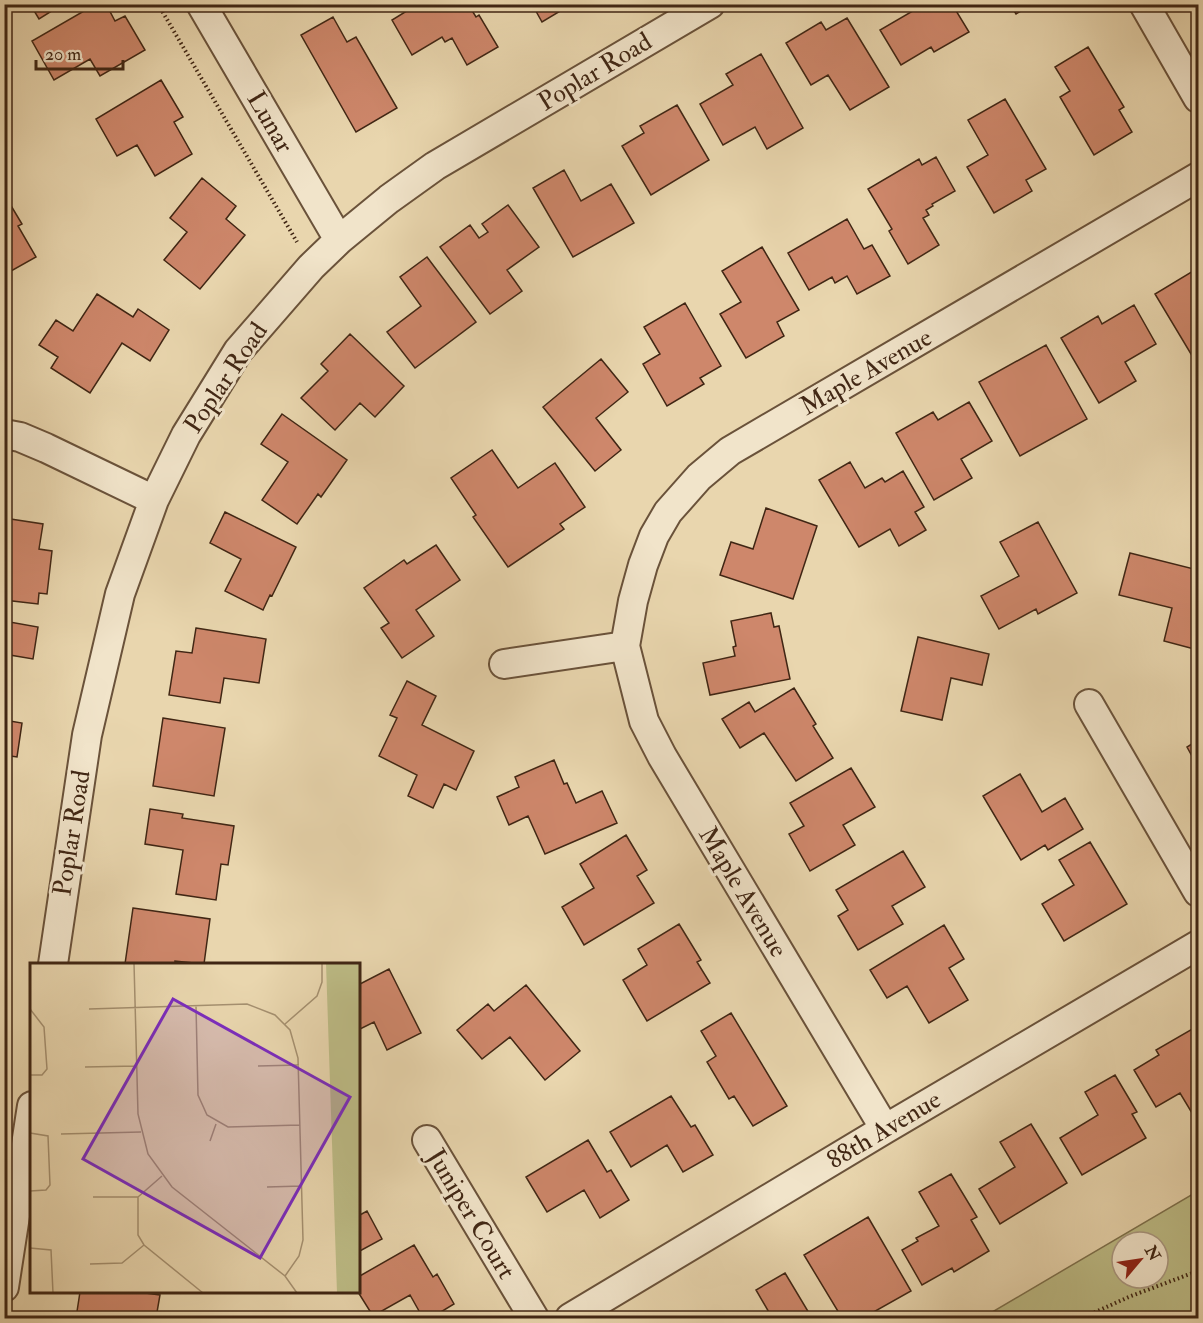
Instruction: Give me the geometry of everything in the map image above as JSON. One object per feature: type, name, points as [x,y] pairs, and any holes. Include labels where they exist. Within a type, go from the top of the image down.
[{"type":"street","name":"Lunar","points":[[201,4],[339,240]]},
{"type":"street","points":[[1144,4],[1198,98]]},
{"type":"street","name":"Poplar Road","points":[[53,963],[87,735],[120,594],[154,500],[186,435],[238,351],[311,267],[339,240],[389,199],[435,166],[706,5]]},
{"type":"street","name":"Maple Avenue","points":[[885,1129],[662,756],[644,721],[625,646],[643,565],[654,536],[668,512],[699,477],[730,451],[1198,177]]},
{"type":"street","points":[[4,434],[20,437],[46,448],[154,500]]},
{"type":"street","points":[[504,664],[625,646]]},
{"type":"street","points":[[1089,704],[1198,892]]},
{"type":"street","name":"88th Avenue","points":[[570,1318],[1198,945]]},
{"type":"street","points":[[4,1287],[30,1119]]},
{"type":"street","name":"Juniper Court","points":[[427,1140],[534,1318]]},
{"type":"path","points":[[158,4],[311,267]]},
{"type":"path","points":[[1082,1318],[1131,1296],[1198,1271]]},
{"type":"shaded area","points":[[1198,1191],[1198,1318],[982,1318],[1110,1243],[1110,1290],[1170,1290],[1170,1230],[1132,1230]]},
{"type":"building","points":[[30,4],[63,4],[39,19]]},
{"type":"building","points":[[96,4],[106,4],[115,21],[125,16],[145,50],[100,76],[90,59],[54,80],[32,41]]},
{"type":"building","points":[[418,4],[468,4],[476,17],[479,15],[498,47],[467,65],[452,38],[445,42],[442,37],[412,55],[392,20]]},
{"type":"building","points":[[532,4],[572,4],[542,22]]},
{"type":"building","points":[[916,4],[952,4],[969,32],[934,52],[931,47],[901,65],[880,30],[918,8]]},
{"type":"building","points":[[1010,4],[1033,4],[1016,14]]},
{"type":"building","points":[[333,17],[347,42],[356,37],[397,108],[356,132],[301,35]]},
{"type":"building","points":[[847,18],[889,87],[850,110],[828,75],[811,85],[786,43],[821,22],[826,30]]},
{"type":"building","points":[[1088,47],[1124,107],[1119,110],[1132,132],[1094,155],[1060,97],[1070,91],[1055,67]]},
{"type":"building","points":[[761,54],[803,128],[767,149],[755,127],[723,145],[700,104],[733,85],[726,74]]},
{"type":"building","points":[[161,80],[183,117],[174,122],[192,154],[155,176],[137,145],[117,156],[96,119]]},
{"type":"building","points":[[1005,99],[1046,169],[1026,180],[1032,191],[994,213],[967,167],[988,155],[968,120]]},
{"type":"building","points":[[677,105],[709,160],[651,195],[622,146],[644,133],[640,126]]},
{"type":"building","points":[[936,157],[955,191],[932,204],[933,206],[926,210],[929,215],[923,218],[939,245],[908,264],[889,231],[892,229],[868,189],[919,159],[922,165]]},
{"type":"building","points":[[564,170],[581,201],[611,184],[634,223],[573,257],[533,188]]},
{"type":"building","points":[[202,178],[236,206],[226,219],[245,235],[200,289],[164,260],[187,232],[170,218]]},
{"type":"building","points":[[4,194],[22,224],[18,226],[36,257],[4,275]]},
{"type":"building","points":[[508,205],[539,247],[507,270],[522,291],[490,314],[440,247],[470,225],[479,238],[488,232],[482,224]]},
{"type":"building","points":[[847,219],[864,249],[872,245],[890,276],[857,294],[847,276],[835,283],[832,277],[809,290],[788,253]]},
{"type":"building","points":[[762,247],[799,310],[777,322],[784,336],[746,358],[720,314],[741,302],[722,271]]},
{"type":"building","points":[[427,257],[476,322],[415,368],[387,332],[421,306],[400,277]]},
{"type":"building","points":[[1198,268],[1198,363],[1197,364],[1155,294]]},
{"type":"building","points":[[97,294],[133,317],[138,309],[169,330],[150,361],[122,343],[90,393],[51,368],[58,357],[39,345],[56,320],[73,331]]},
{"type":"building","points":[[685,303],[721,366],[700,378],[704,384],[667,406],[643,364],[660,354],[644,327]]},
{"type":"building","points":[[1134,305],[1156,344],[1125,362],[1136,381],[1099,403],[1061,338],[1098,316],[1102,324]]},
{"type":"building","points":[[350,334],[404,386],[375,417],[360,403],[335,430],[301,398],[328,371],[321,364]]},
{"type":"building","points":[[1046,345],[1087,419],[1020,456],[979,382]]},
{"type":"building","points":[[601,359],[628,392],[596,418],[621,450],[595,471],[543,407]]},
{"type":"building","points":[[969,402],[992,441],[961,459],[972,478],[934,500],[896,433],[933,412],[938,420]]},
{"type":"building","points":[[282,414],[347,460],[321,497],[318,494],[297,524],[262,500],[288,462],[261,444]]},
{"type":"building","points":[[492,450],[518,488],[555,463],[585,507],[560,524],[564,529],[508,567],[473,517],[476,515],[451,478]]},
{"type":"building","points":[[850,462],[865,488],[882,478],[885,482],[903,471],[924,507],[915,512],[926,530],[899,546],[890,529],[859,547],[819,480]]},
{"type":"building","points":[[766,508],[817,526],[793,599],[720,575],[731,542],[753,549]]},
{"type":"building","points":[[225,512],[296,547],[263,610],[225,591],[241,559],[210,543]]},
{"type":"building","points":[[4,518],[43,524],[39,549],[52,551],[47,594],[39,593],[38,604],[4,600]]},
{"type":"building","points":[[1038,522],[1077,593],[1038,614],[1036,609],[999,629],[981,596],[1019,576],[1000,542]]},
{"type":"building","points":[[436,545],[460,580],[416,610],[434,636],[402,658],[381,628],[389,623],[364,588],[404,560],[407,564]]},
{"type":"building","points":[[1130,553],[1198,570],[1198,650],[1164,641],[1172,608],[1119,595]]},
{"type":"building","points":[[771,613],[774,627],[779,626],[790,679],[710,695],[703,663],[735,656],[733,647],[736,646],[731,621]]},
{"type":"building","points":[[4,621],[38,627],[33,659],[4,654]]},
{"type":"building","points":[[196,628],[266,639],[259,683],[224,678],[220,703],[169,695],[176,651],[192,653]]},
{"type":"building","points":[[918,637],[989,654],[982,685],[951,678],[942,720],[901,711]]},
{"type":"building","points":[[407,681],[436,696],[422,725],[474,751],[456,790],[444,784],[433,808],[408,796],[417,775],[379,756],[397,718],[390,715]]},
{"type":"building","points":[[794,688],[816,724],[813,726],[833,758],[796,781],[764,733],[740,748],[722,719],[749,702],[755,712]]},
{"type":"building","points":[[163,718],[225,728],[214,796],[153,786]]},
{"type":"building","points":[[4,720],[22,723],[17,757],[4,755]]},
{"type":"building","points":[[1198,740],[1198,767],[1187,747]]},
{"type":"building","points":[[554,760],[564,784],[567,783],[576,803],[602,791],[617,823],[545,854],[528,816],[509,825],[497,797],[519,787],[515,777]]},
{"type":"building","points":[[851,768],[875,807],[843,825],[855,845],[810,871],[789,834],[804,826],[790,803]]},
{"type":"building","points":[[1020,774],[1042,812],[1065,798],[1083,829],[1048,850],[1045,845],[1021,860],[983,796]]},
{"type":"building","points":[[150,809],[183,814],[182,818],[234,826],[228,865],[221,864],[216,900],[176,894],[183,850],[145,844]]},
{"type":"building","points":[[626,835],[647,870],[637,876],[654,903],[584,945],[562,907],[594,888],[580,864]]},
{"type":"building","points":[[1090,842],[1127,904],[1064,941],[1042,904],[1074,885],[1059,860]]},
{"type":"building","points":[[903,851],[925,887],[892,906],[903,924],[858,950],[838,916],[848,910],[836,890]]},
{"type":"building","points":[[133,908],[210,919],[204,963],[175,961],[175,963],[125,963]]},
{"type":"building","points":[[679,924],[701,960],[697,962],[710,983],[647,1021],[623,980],[647,965],[638,949]]},
{"type":"building","points":[[944,925],[964,959],[949,968],[968,1000],[929,1023],[907,986],[887,998],[870,970]]},
{"type":"building","points":[[389,969],[421,1033],[387,1050],[374,1022],[360,1029],[360,984]]},
{"type":"building","points":[[526,985],[580,1051],[545,1080],[510,1037],[482,1059],[457,1030],[488,1004],[494,1011]]},
{"type":"building","points":[[731,1013],[787,1106],[753,1126],[734,1096],[729,1099],[707,1062],[716,1056],[701,1031]]},
{"type":"building","points":[[1194,1028],[1198,1037],[1198,1123],[1180,1093],[1156,1107],[1134,1070],[1159,1055],[1156,1050]]},
{"type":"building","points":[[1115,1075],[1137,1112],[1132,1114],[1146,1138],[1082,1175],[1060,1138],[1098,1115],[1085,1092]]},
{"type":"building","points":[[671,1096],[691,1127],[695,1125],[713,1155],[683,1172],[667,1145],[631,1167],[610,1132]]},
{"type":"building","points":[[1031,1124],[1067,1183],[1000,1224],[979,1189],[1015,1167],[1000,1142]]},
{"type":"building","points":[[588,1140],[607,1172],[611,1170],[629,1200],[600,1218],[584,1190],[547,1212],[526,1177]]},
{"type":"building","points":[[951,1174],[977,1217],[971,1220],[989,1251],[954,1272],[952,1268],[922,1285],[902,1250],[918,1241],[916,1238],[939,1226],[919,1192]]},
{"type":"building","points":[[367,1211],[382,1239],[360,1251],[360,1215]]},
{"type":"building","points":[[868,1217],[911,1291],[863,1318],[842,1318],[804,1255]]},
{"type":"building","points":[[414,1245],[433,1277],[437,1274],[454,1304],[431,1318],[423,1318],[410,1295],[373,1316],[359,1293],[360,1276]]},
{"type":"building","points":[[785,1273],[812,1318],[762,1318],[770,1314],[756,1290]]},
{"type":"building","points":[[80,1293],[160,1295],[156,1318],[76,1318]]}]
